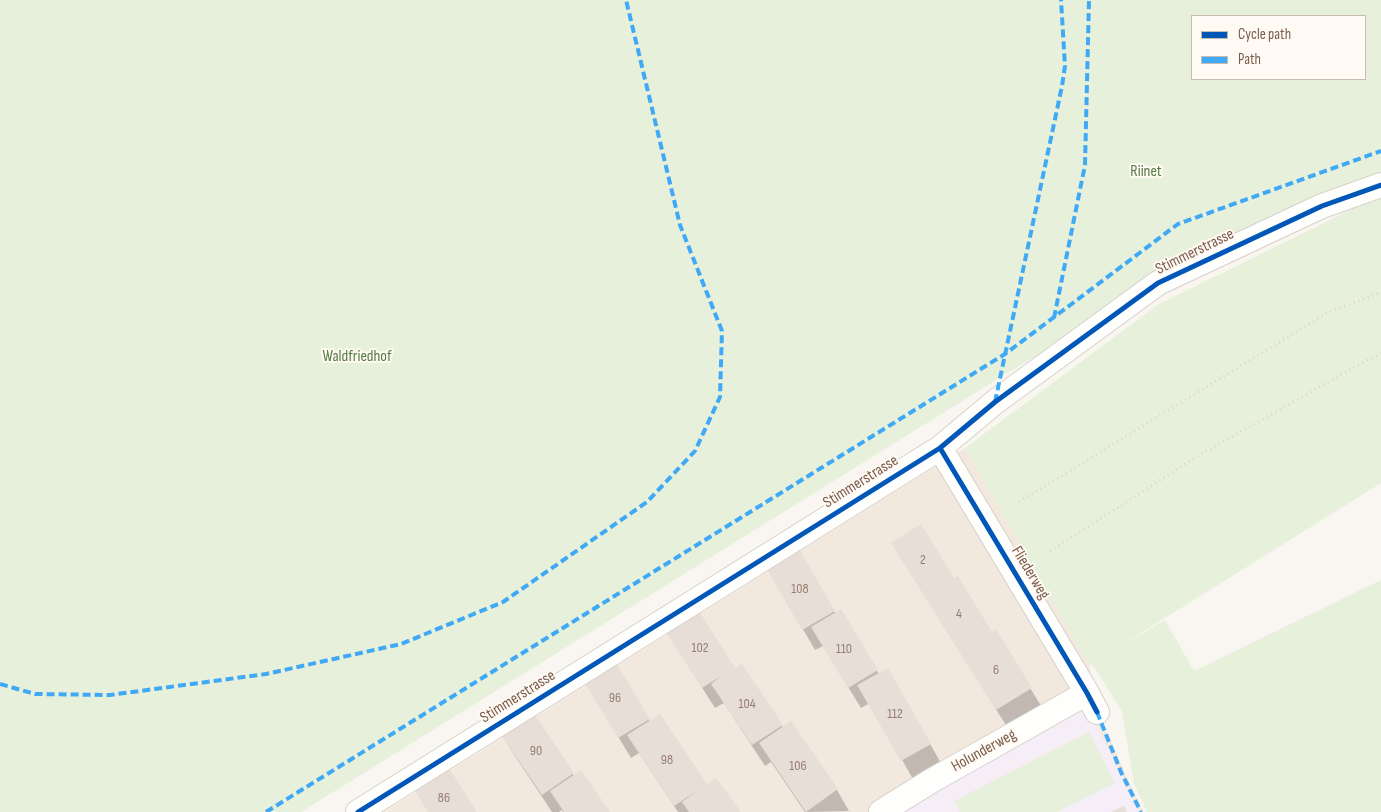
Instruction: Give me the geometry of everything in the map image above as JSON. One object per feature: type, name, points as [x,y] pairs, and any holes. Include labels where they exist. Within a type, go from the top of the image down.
[{"type":"street","name":"Stimmerstrasse","points":[[358,812],[940,448],[995,402],[1158,283],[1322,206],[1381,185]]},
{"type":"street","name":"Fliederweg","points":[[940,448],[1092,703]]},
{"type":"street","name":"Holunderweg","points":[[881,812],[932,781],[1092,703]]},
{"type":"path","points":[[1019,502],[1327,313],[1381,292]]},
{"type":"path","points":[[1050,551],[1196,457],[1368,359],[1381,354]]},
{"type":"shaded area","points":[[965,448],[1089,665],[1097,712],[1143,812],[384,812]]},
{"type":"shaded area","points":[[1088,707],[1139,812],[895,812],[940,784]]},
{"type":"green space","name":"Waldfriedhof","points":[[0,0],[1381,0],[1381,185],[1158,283],[996,380],[301,812],[0,812]]},
{"type":"green space","points":[[1381,195],[1381,483],[1109,653],[1165,620],[1194,671],[1381,580],[1381,812],[1147,812],[1134,784],[1122,711],[1092,664],[1089,665],[965,448],[1159,304]]},
{"type":"green space","points":[[1089,732],[1115,783],[1057,812],[960,812],[954,801]]},
{"type":"building","points":[[921,524],[954,578],[958,576],[992,632],[996,629],[1032,688],[996,710],[891,543]]},
{"type":"building","points":[[798,547],[835,611],[802,630],[765,566]]},
{"type":"building","points":[[697,608],[735,668],[742,664],[783,725],[752,745],[711,684],[721,676],[702,688],[664,629]]},
{"type":"building","points":[[841,609],[878,670],[848,688],[811,627]]},
{"type":"building","points":[[613,658],[650,719],[618,738],[581,677]]},
{"type":"building","points":[[888,668],[931,744],[901,761],[857,685]]},
{"type":"building","points":[[530,708],[574,773],[542,795],[497,729]]},
{"type":"building","points":[[660,714],[707,784],[716,778],[741,812],[689,812],[682,802],[697,791],[674,806],[627,735]]},
{"type":"building","points":[[791,721],[838,789],[806,812],[759,743]]},
{"type":"building","points":[[445,762],[477,812],[428,812],[411,784]]},
{"type":"building","points":[[581,770],[610,812],[564,812],[550,791]]},
{"type":"building","points":[[1124,806],[1127,812],[1111,812]]},
{"type":"marked path","points":[[0,684],[35,694],[110,695],[266,674],[401,644],[503,602],[647,502],[695,451],[720,397],[722,331],[680,225],[626,0]]},
{"type":"marked path","points":[[995,402],[1062,86],[1065,66],[1061,0]]},
{"type":"marked path","points":[[1054,318],[1085,165],[1089,0]]},
{"type":"marked path","points":[[266,812],[1005,354],[1178,224],[1381,151]]},
{"type":"marked path","points":[[1097,712],[1121,772],[1141,812]]},
{"type":"cycle path","points":[[358,812],[940,448],[995,402],[1158,283],[1322,206],[1381,185]]},
{"type":"cycle path","points":[[940,448],[1097,712]]},
{"type":"park label","name":"Riinet","points":[[1146,172]]}]
